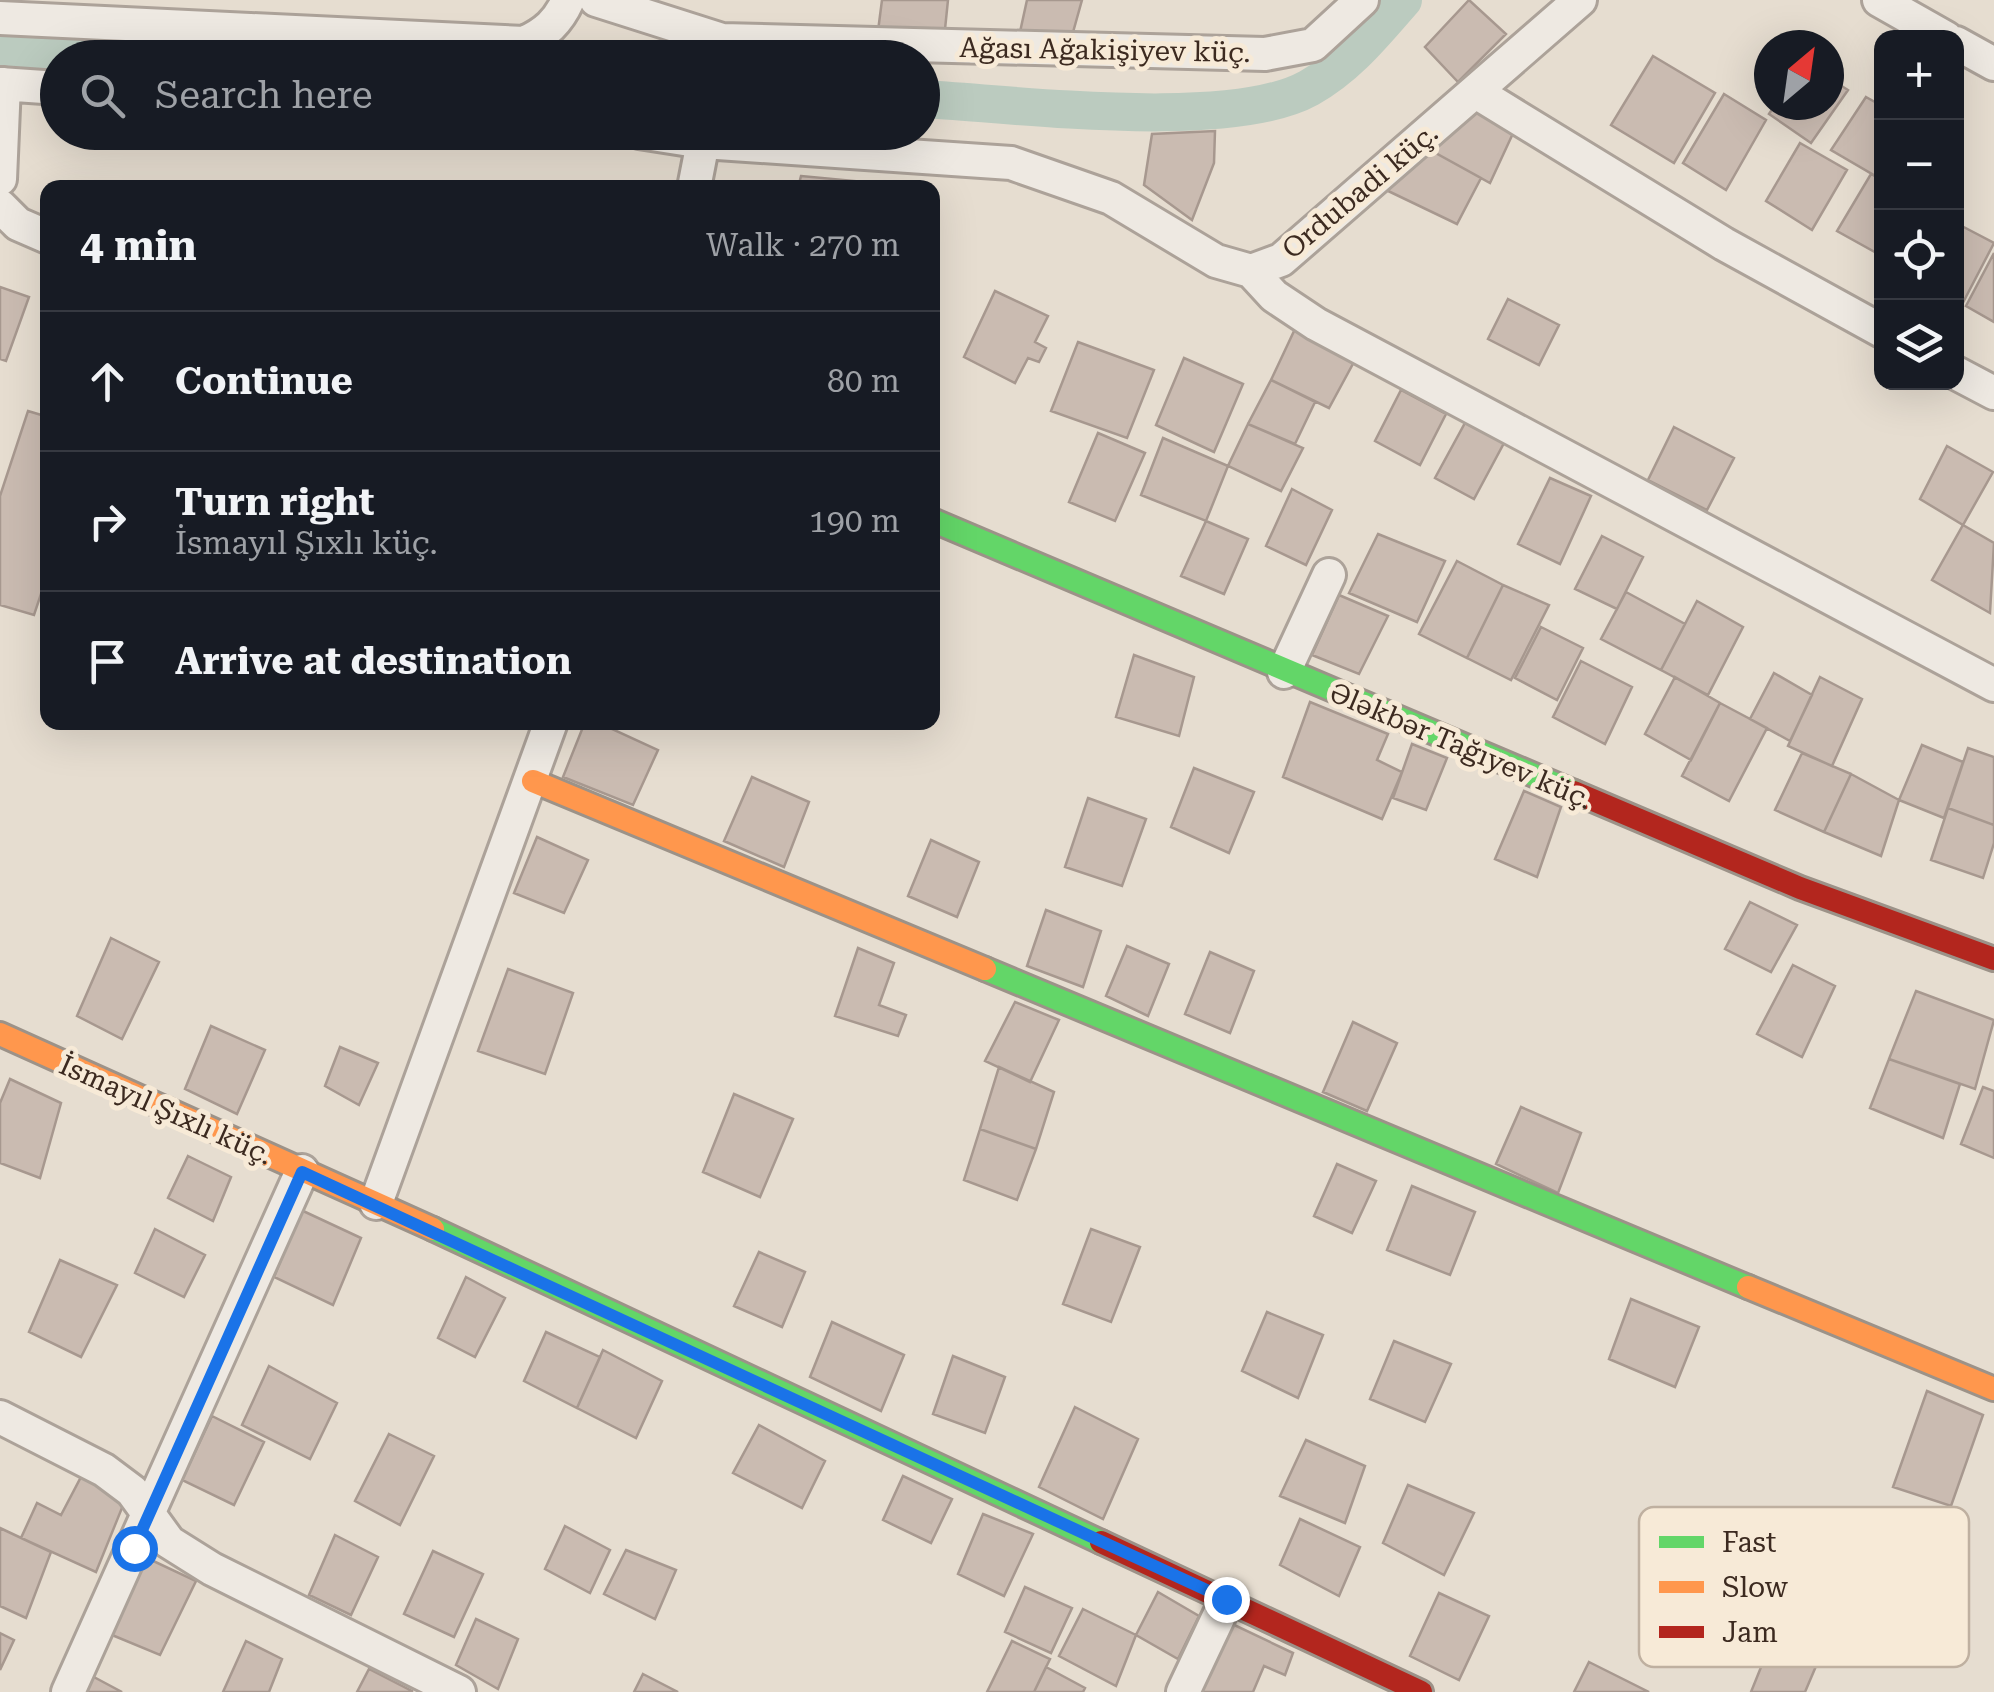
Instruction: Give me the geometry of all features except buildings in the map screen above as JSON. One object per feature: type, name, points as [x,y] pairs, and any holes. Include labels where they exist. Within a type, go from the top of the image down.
[{"type":"street","points":[[529,40],[543,34],[560,17],[568,0]]},
{"type":"street","name":"Ağası Ağakişiyev küç.","points":[[596,0],[722,40]]},
{"type":"street","name":"Ağası Ağakişiyev küç.","points":[[940,46],[1265,54],[1313,44],[1362,0]]},
{"type":"street","name":"Ordubadi küç.","points":[[820,150],[1011,163],[1111,198],[1216,260],[1251,271],[1281,260],[1580,0]]},
{"type":"street","points":[[1879,0],[1932,30]]},
{"type":"street","points":[[0,18],[480,40]]},
{"type":"street","points":[[1964,48],[1994,64]]},
{"type":"street","points":[[0,179],[2,84],[40,87]]},
{"type":"street","points":[[1476,92],[1724,244],[1874,327]]},
{"type":"street","points":[[696,180],[701,150]]},
{"type":"street","points":[[0,206],[18,224],[40,234]]},
{"type":"street","points":[[1251,271],[1274,296],[1316,324],[1994,684]]},
{"type":"street","points":[[1964,376],[1994,393]]},
{"type":"street","name":"Ələkbər Tağıyev küç.","points":[[940,523],[1800,888],[1994,959]]},
{"type":"street","points":[[1284,672],[1329,575]]},
{"type":"street","points":[[376,1203],[549,730]]},
{"type":"street","points":[[533,781],[1994,1389]]},
{"type":"street","name":"İsmayıl Şıxlı küç.","points":[[0,1034],[376,1203],[1420,1692]]},
{"type":"street","points":[[68,1692],[302,1172]]},
{"type":"street","points":[[0,1417],[104,1470],[132,1491],[169,1542],[212,1569],[459,1692]]},
{"type":"street","points":[[1184,1692],[1226,1599]]},
{"type":"waterway","points":[[940,100],[1121,112],[1228,109],[1274,101],[1309,88],[1336,70],[1403,0]]},
{"type":"waterway","points":[[0,49],[40,51]]},
{"type":"traffic: fast","points":[[940,523],[1574,792]]},
{"type":"traffic: fast","points":[[985,969],[1748,1287]]},
{"type":"traffic: fast","points":[[433,1229],[1101,1542]]},
{"type":"traffic: slow","points":[[533,781],[985,969]]},
{"type":"traffic: slow","points":[[0,1034],[433,1229]]},
{"type":"traffic: slow","points":[[1748,1287],[1994,1389]]},
{"type":"traffic: jam","points":[[1574,792],[1800,888],[1994,959]]},
{"type":"traffic: jam","points":[[1101,1542],[1421,1692]]},
{"type":"route","points":[[134,1548],[179,1439],[302,1172],[1226,1599]]}]
